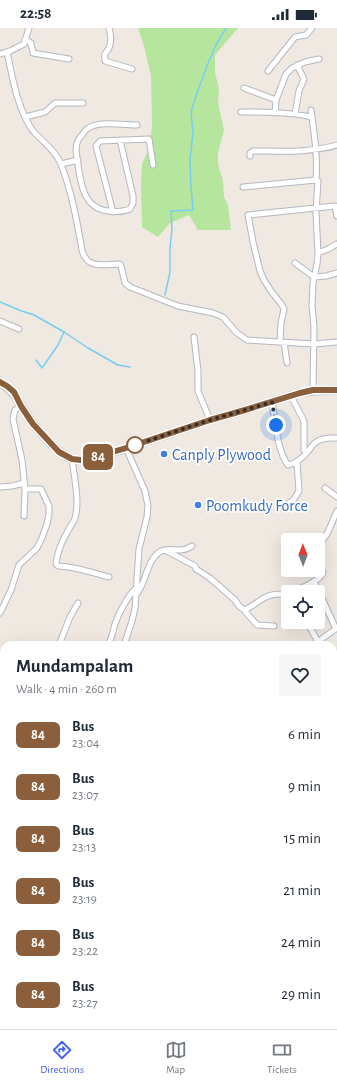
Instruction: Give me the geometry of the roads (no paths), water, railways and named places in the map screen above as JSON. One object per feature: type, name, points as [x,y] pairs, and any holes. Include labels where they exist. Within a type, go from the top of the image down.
[{"type":"main road","points":[[0,382],[14,392],[33,424],[59,452],[72,459],[81,460],[94,459],[210,420],[300,393],[313,390],[337,390]]},
{"type":"street","points":[[0,54],[24,44],[29,28]]},
{"type":"street","points":[[109,28],[112,36],[109,48],[104,54],[105,61],[132,69]]},
{"type":"street","points":[[268,71],[295,38],[306,35],[312,28]]},
{"type":"street","points":[[25,39],[31,43],[33,53],[69,59]]},
{"type":"street","points":[[7,52],[25,117],[34,131],[61,164],[67,182],[82,250],[86,260],[96,265],[120,264],[125,283],[130,287],[178,306],[213,313],[223,317],[228,320],[234,330],[247,340],[314,344],[337,342]]},
{"type":"street","points":[[275,113],[276,100],[286,74],[297,65],[318,59]]},
{"type":"street","points":[[295,114],[299,91],[304,79],[297,65]]},
{"type":"street","points":[[244,88],[276,100]]},
{"type":"street","points":[[25,117],[45,112],[55,103],[83,103]]},
{"type":"street","points":[[311,110],[316,149],[316,180],[318,182],[316,207],[318,253],[314,276],[312,306],[314,327],[313,390]]},
{"type":"street","points":[[241,112],[295,114],[312,117]]},
{"type":"street","points":[[120,140],[133,196],[133,203],[130,209],[125,211],[113,212],[101,210],[90,202],[84,192],[76,151],[78,139],[87,129],[94,125],[137,125]]},
{"type":"street","points":[[113,212],[96,146],[100,141],[149,139],[153,165]]},
{"type":"street","points":[[250,156],[252,151],[294,152],[337,145]]},
{"type":"street","points":[[61,164],[78,160]]},
{"type":"street","points":[[243,187],[316,180]]},
{"type":"street","points":[[286,363],[282,342],[281,323],[284,309],[268,286],[260,271],[248,214],[335,206],[337,216]]},
{"type":"street","points":[[318,253],[337,244]]},
{"type":"street","points":[[295,263],[314,276],[326,276],[337,273]]},
{"type":"street","points":[[0,321],[19,329]]},
{"type":"street","points":[[194,337],[198,371],[198,391],[210,420]]},
{"type":"street","points":[[291,396],[304,421],[304,450]]},
{"type":"street","points":[[272,402],[278,437],[285,461],[288,465],[297,462],[307,453],[314,443],[319,440],[324,438],[337,438]]},
{"type":"street","points":[[21,406],[14,410],[13,419],[22,460],[25,486],[24,516]]},
{"type":"street","points":[[125,641],[135,608],[139,549],[147,517],[148,506],[145,492],[126,448]]},
{"type":"street","points":[[72,459],[77,511],[60,547],[56,564],[58,566],[67,566],[86,570],[109,578]]},
{"type":"street","points":[[288,504],[294,499],[299,491],[297,462]]},
{"type":"street","points":[[0,487],[25,486],[41,489],[48,506],[49,514],[37,548],[19,565],[11,590],[0,613]]},
{"type":"street","points":[[325,488],[337,497]]},
{"type":"street","points":[[325,536],[337,511]]},
{"type":"street","points":[[136,595],[141,590],[155,556],[165,550],[186,549],[192,546]]},
{"type":"street","points":[[165,550],[195,566],[196,569],[210,578],[235,600],[257,625],[274,626]]},
{"type":"street","points":[[306,585],[320,577]]},
{"type":"street","points":[[314,581],[315,585]]},
{"type":"street","points":[[110,641],[120,612],[136,588]]},
{"type":"street","points":[[244,610],[268,596],[281,594]]},
{"type":"street","points":[[61,641],[78,603]]},
{"type":"street","points":[[319,641],[336,629],[325,607]]},
{"type":"street","points":[[310,629],[315,641]]},
{"type":"waterway","points":[[165,295],[170,272],[172,229],[171,211],[193,210],[190,159],[193,134],[191,112],[207,66],[216,45],[226,28]]},
{"type":"waterway","points":[[0,302],[34,315],[64,332],[58,345],[42,368],[36,360]]},
{"type":"waterway","points":[[64,332],[118,365],[130,367]]},
{"type":"place","name":"Canply Plywood","points":[[164,454]]},
{"type":"place","name":"Poomkudy Force","points":[[198,505]]}]
